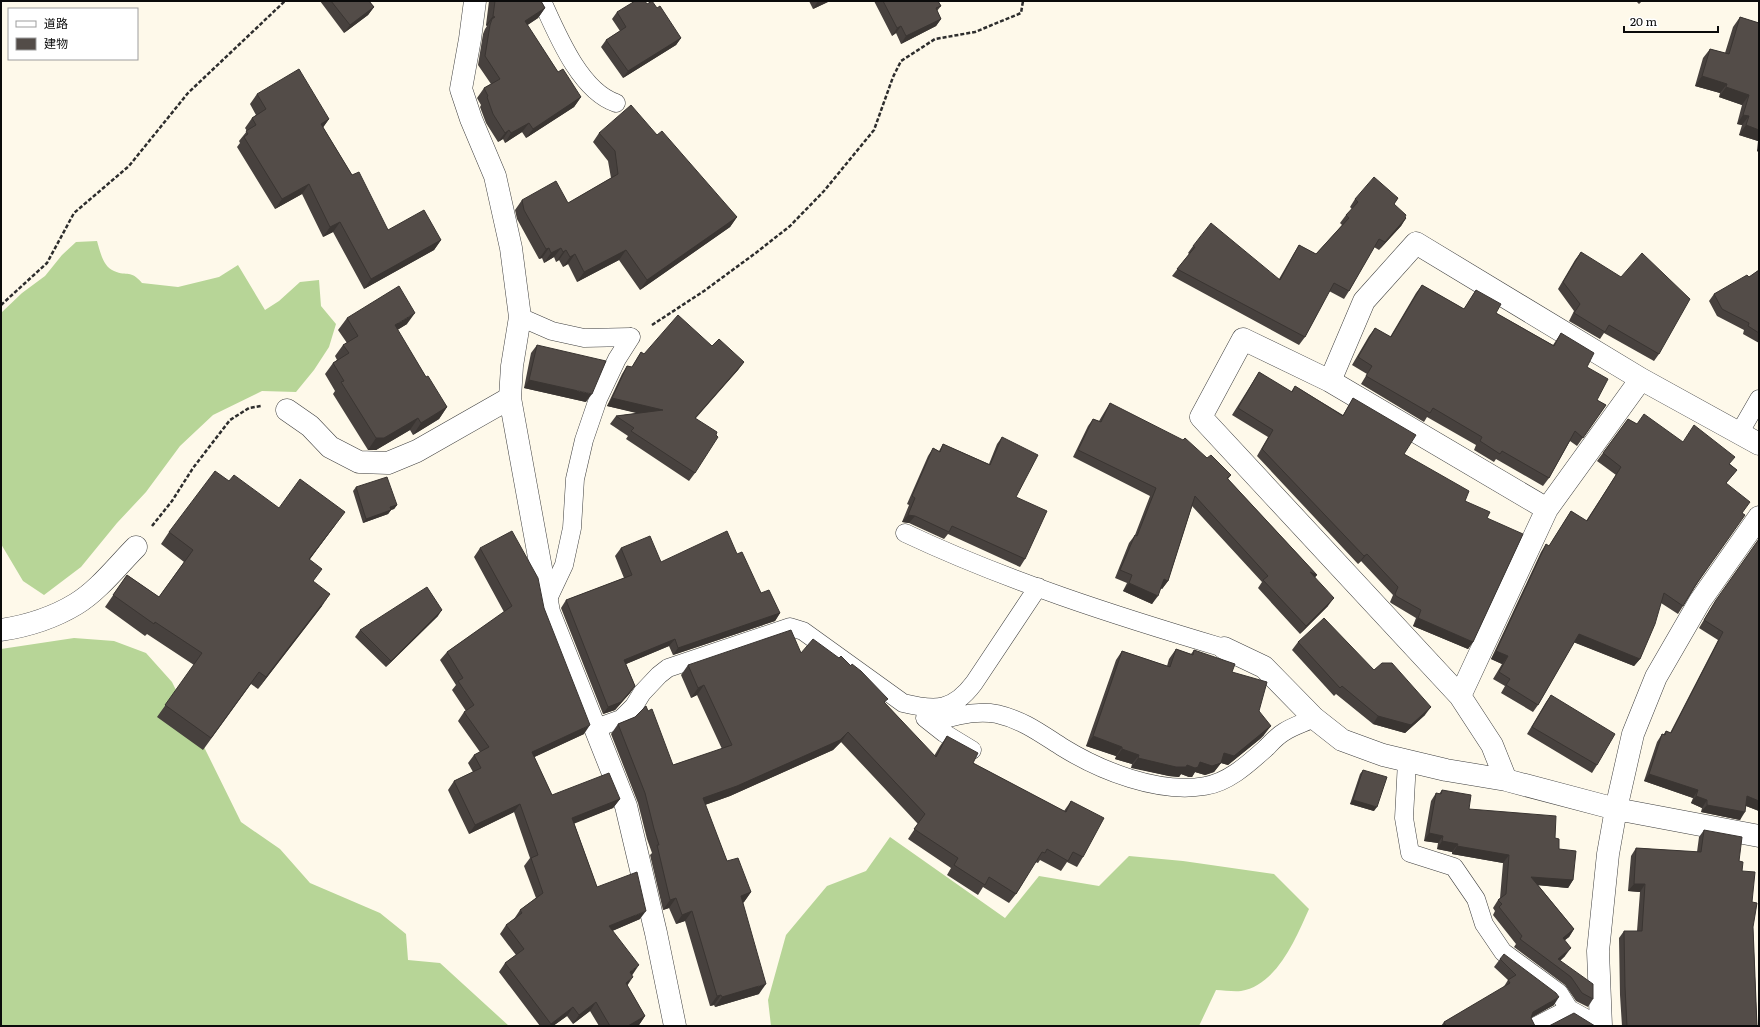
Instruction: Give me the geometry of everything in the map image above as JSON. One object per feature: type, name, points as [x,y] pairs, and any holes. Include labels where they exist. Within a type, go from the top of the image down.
[{"type":"street","points":[[475,1],[461,89],[471,119],[495,176],[511,248],[520,317],[512,366],[510,398],[549,612],[626,806],[656,933],[675,1026]]},
{"type":"street","points":[[1330,381],[1364,301],[1416,243],[1641,379],[1740,432],[1759,444]]},
{"type":"street","points":[[1506,780],[1492,745],[1460,696],[1201,417],[1243,339],[1330,381],[1547,509]]},
{"type":"street","points":[[1460,696],[1547,509],[1641,379]]},
{"type":"street","points":[[287,410],[310,426],[330,447],[359,462],[388,463],[417,451],[510,398]]},
{"type":"street","points":[[1601,1026],[1598,951],[1608,854],[1616,809],[1633,734],[1656,677],[1700,601],[1759,517]]},
{"type":"street","points":[[1,630],[23,626],[48,618],[77,603],[102,582],[136,547]]},
{"type":"street","points":[[1224,648],[1264,667],[1314,718],[1342,740],[1383,755],[1446,770],[1506,780],[1616,809],[1759,836]]},
{"type":"lane","points":[[542,1],[570,58],[590,85],[608,100],[616,103]]},
{"type":"lane","points":[[520,317],[552,331],[584,338],[631,337]]},
{"type":"lane","points":[[547,601],[564,565],[572,528],[576,479],[584,440],[598,399],[617,359],[631,337]]},
{"type":"lane","points":[[1740,432],[1759,399]]},
{"type":"lane","points":[[904,533],[936,548],[1038,587],[1144,625],[1224,648]]},
{"type":"lane","points":[[596,728],[621,719],[634,706],[650,684],[668,668],[790,627],[803,631],[903,703],[918,707],[934,708],[952,705],[964,697],[1038,587]]},
{"type":"lane","points":[[918,707],[921,715],[944,733],[972,750]]},
{"type":"lane","points":[[932,723],[946,718],[978,713],[996,714],[1021,721],[1064,748],[1115,774],[1153,784],[1181,788],[1204,786],[1222,781],[1239,770],[1283,732],[1314,718]]},
{"type":"lane","points":[[1407,761],[1404,818],[1410,853],[1454,867],[1476,899],[1484,924],[1503,952],[1559,993],[1569,1010],[1601,1026]]},
{"type":"lane","points":[[1536,1026],[1569,1010]]},
{"type":"path","points":[[1,305],[47,263],[74,213],[129,166],[188,93],[285,1]]},
{"type":"path","points":[[631,337],[704,291],[790,226],[829,185],[874,130],[893,77],[902,61],[935,38],[975,32],[1021,13],[1023,1]]},
{"type":"path","points":[[136,547],[172,501],[193,468],[230,420],[249,408],[268,405],[287,410]]},
{"type":"green space","points":[[97,241],[102,258],[110,269],[119,273],[135,276],[142,283],[178,287],[219,277],[238,265],[265,310],[279,301],[300,282],[319,280],[321,306],[336,324],[329,347],[314,370],[296,392],[262,391],[213,415],[180,446],[146,492],[117,523],[81,567],[44,595],[23,581],[1,544],[1,313],[22,293],[45,276],[62,255],[76,242]]},
{"type":"green space","points":[[74,638],[114,641],[146,653],[172,682],[241,822],[280,849],[310,883],[380,913],[406,934],[408,960],[440,963],[509,1026],[1,1026],[1,649]]},
{"type":"green space","points":[[890,837],[1005,918],[1039,876],[1099,886],[1129,856],[1183,861],[1274,874],[1309,909],[1284,959],[1275,970],[1265,980],[1254,987],[1241,991],[1216,990],[1199,1026],[771,1026],[768,1000],[786,935],[827,886],[866,871]]},
{"type":"building","points":[[331,1],[369,1],[374,7],[350,25]]},
{"type":"building","points":[[495,1],[541,1],[545,8],[525,21],[558,72],[563,69],[581,97],[533,129],[529,123],[511,133],[509,130],[505,133],[493,114],[484,88],[500,79],[485,56],[490,25],[492,19],[495,17],[493,16]]},
{"type":"building","points":[[635,1],[645,1],[647,4],[652,1],[657,8],[660,6],[681,38],[628,71],[606,40],[626,27],[617,12]]},
{"type":"building","points":[[883,1],[938,1],[941,6],[936,8],[941,19],[906,36],[901,26],[897,28]]},
{"type":"building","points":[[1740,17],[1759,23],[1759,130],[1746,125],[1749,116],[1743,115],[1749,95],[1726,87],[1727,84],[1702,76],[1710,49],[1729,54]]},
{"type":"building","points":[[299,69],[329,119],[321,124],[352,175],[359,172],[388,230],[424,210],[441,240],[371,279],[340,222],[330,227],[309,184],[282,199],[244,137],[248,134],[246,131],[256,125],[252,118],[266,109],[257,94]]},
{"type":"building","points":[[631,105],[657,135],[662,131],[737,217],[647,280],[626,250],[584,272],[575,254],[570,257],[566,250],[563,252],[561,248],[551,253],[549,248],[546,249],[524,210],[522,200],[556,181],[568,203],[618,174],[615,151],[599,133]]},
{"type":"building","points":[[1374,177],[1398,198],[1394,204],[1406,215],[1406,218],[1385,242],[1379,239],[1349,291],[1334,283],[1305,337],[1177,269],[1195,247],[1193,246],[1211,223],[1280,280],[1299,245],[1316,254],[1349,218],[1346,215],[1358,202],[1355,199]]},
{"type":"building","points":[[1581,252],[1621,277],[1642,253],[1690,299],[1659,354],[1609,325],[1605,332],[1574,313],[1580,304],[1563,282]]},
{"type":"building","points":[[1759,270],[1759,333],[1748,326],[1749,323],[1722,309],[1714,294],[1747,275],[1749,277]]},
{"type":"building","points":[[1422,285],[1464,309],[1476,290],[1501,304],[1496,313],[1554,346],[1561,333],[1594,353],[1587,367],[1608,379],[1597,400],[1606,405],[1583,438],[1575,431],[1549,478],[1502,451],[1500,454],[1480,441],[1482,437],[1433,408],[1430,413],[1366,376],[1372,366],[1358,357],[1375,328],[1391,337]]},
{"type":"building","points":[[399,286],[415,313],[395,325],[426,377],[428,376],[447,407],[421,423],[418,418],[384,438],[376,438],[341,382],[344,381],[333,363],[349,353],[343,345],[358,336],[347,318]]},
{"type":"building","points":[[678,315],[712,346],[719,339],[744,362],[695,418],[717,432],[716,435],[718,437],[695,473],[631,431],[634,428],[616,416],[663,410],[612,398],[627,366],[632,367],[641,352],[644,354]]},
{"type":"building","points":[[537,345],[606,361],[592,394],[529,380]]},
{"type":"building","points":[[1259,372],[1292,392],[1295,386],[1343,416],[1353,398],[1416,435],[1404,454],[1469,491],[1465,501],[1490,512],[1487,518],[1523,534],[1473,642],[1418,618],[1421,610],[1396,596],[1395,594],[1398,587],[1367,554],[1364,556],[1262,449],[1273,430],[1238,408]]},
{"type":"building","points":[[1110,403],[1183,440],[1185,438],[1207,458],[1211,455],[1231,475],[1227,478],[1317,575],[1310,572],[1334,598],[1306,626],[1263,580],[1268,576],[1195,496],[1168,581],[1164,579],[1158,596],[1129,583],[1132,575],[1120,570],[1135,535],[1137,536],[1156,488],[1078,450],[1093,419],[1101,422]]},
{"type":"building","points":[[1644,414],[1683,442],[1694,425],[1735,457],[1729,464],[1737,470],[1726,483],[1750,502],[1742,513],[1745,515],[1695,586],[1683,606],[1664,593],[1655,624],[1640,659],[1579,634],[1538,705],[1506,685],[1510,679],[1499,672],[1508,656],[1496,651],[1546,544],[1549,546],[1571,511],[1587,521],[1621,467],[1603,453],[1628,419],[1637,424]]},
{"type":"building","points":[[1002,437],[1038,455],[1016,497],[1047,511],[1025,559],[952,526],[949,532],[915,516],[908,515],[915,498],[912,496],[933,448],[940,452],[943,444],[990,465]]},
{"type":"building","points":[[215,471],[229,481],[234,475],[279,508],[300,479],[345,512],[309,559],[322,569],[313,581],[330,594],[266,677],[259,672],[211,738],[165,705],[202,653],[155,622],[154,624],[113,595],[127,575],[159,597],[193,550],[169,532]]},
{"type":"building","points":[[387,477],[397,505],[390,507],[391,510],[366,519],[356,487]]},
{"type":"building","points":[[512,531],[538,578],[544,608],[590,725],[532,752],[552,795],[609,773],[620,799],[572,818],[597,887],[637,872],[646,911],[609,926],[639,965],[630,972],[633,977],[626,983],[645,1016],[628,1026],[610,1026],[596,1002],[579,1015],[573,1007],[551,1024],[505,963],[524,949],[506,925],[522,913],[520,910],[543,893],[531,858],[538,855],[520,804],[475,825],[454,781],[481,768],[474,755],[489,747],[464,712],[474,705],[458,681],[463,678],[447,652],[512,606],[480,548]]},
{"type":"building","points":[[727,531],[737,554],[742,552],[761,593],[769,590],[780,613],[678,648],[675,639],[624,660],[635,686],[621,702],[608,707],[566,600],[632,575],[621,548],[650,536],[661,562]]},
{"type":"building","points":[[1759,539],[1759,801],[1747,796],[1745,812],[1707,805],[1707,800],[1696,796],[1698,790],[1649,774],[1662,734],[1665,735],[1666,731],[1671,733],[1723,632],[1704,620],[1716,600]]},
{"type":"building","points":[[427,587],[442,610],[391,661],[360,630]]},
{"type":"building","points":[[1324,618],[1374,670],[1382,663],[1392,663],[1431,707],[1411,725],[1378,716],[1342,686],[1340,688],[1298,642]]},
{"type":"building","points":[[791,630],[801,653],[813,639],[839,658],[841,656],[851,666],[852,664],[861,671],[888,699],[884,702],[936,757],[947,736],[978,753],[973,763],[1066,812],[1071,801],[1104,818],[1083,857],[1073,852],[1068,861],[1047,849],[1045,853],[1042,852],[1016,894],[989,877],[985,885],[954,865],[958,858],[914,829],[925,814],[848,732],[840,740],[737,786],[703,798],[727,861],[738,858],[751,892],[741,896],[766,984],[722,997],[721,995],[717,996],[692,911],[682,915],[676,898],[670,900],[657,845],[659,845],[645,793],[618,724],[635,717],[646,706],[648,711],[652,709],[673,765],[732,745],[704,685],[698,688],[688,665]]},
{"type":"building","points":[[1176,649],[1193,655],[1194,650],[1235,664],[1232,672],[1267,682],[1259,711],[1271,726],[1234,756],[1224,753],[1221,763],[1212,766],[1200,762],[1198,767],[1195,768],[1187,765],[1186,767],[1176,767],[1138,758],[1139,755],[1093,736],[1122,651],[1170,667]]},
{"type":"building","points":[[1551,695],[1615,734],[1597,765],[1532,727]]},
{"type":"building","points":[[1363,770],[1387,777],[1377,807],[1353,800]]},
{"type":"building","points":[[1442,790],[1471,795],[1469,809],[1556,816],[1555,838],[1559,839],[1559,849],[1576,851],[1573,880],[1531,877],[1574,929],[1563,938],[1571,948],[1558,959],[1593,984],[1593,999],[1582,993],[1571,977],[1520,939],[1522,936],[1499,907],[1502,904],[1498,900],[1506,894],[1509,855],[1457,846],[1458,844],[1442,841],[1443,836],[1429,833],[1436,793],[1441,794]]},
{"type":"building","points":[[1704,830],[1742,837],[1739,861],[1743,862],[1742,871],[1755,872],[1752,902],[1757,903],[1753,927],[1757,1026],[1627,1026],[1624,931],[1642,931],[1645,884],[1634,884],[1636,848],[1701,852]]},
{"type":"building","points":[[1504,954],[1556,993],[1559,997],[1533,1012],[1531,1018],[1535,1026],[1446,1026],[1444,1022],[1510,983],[1508,980],[1516,975],[1500,959]]},
{"type":"building","points":[[1574,1013],[1595,1026],[1549,1026]]}]
